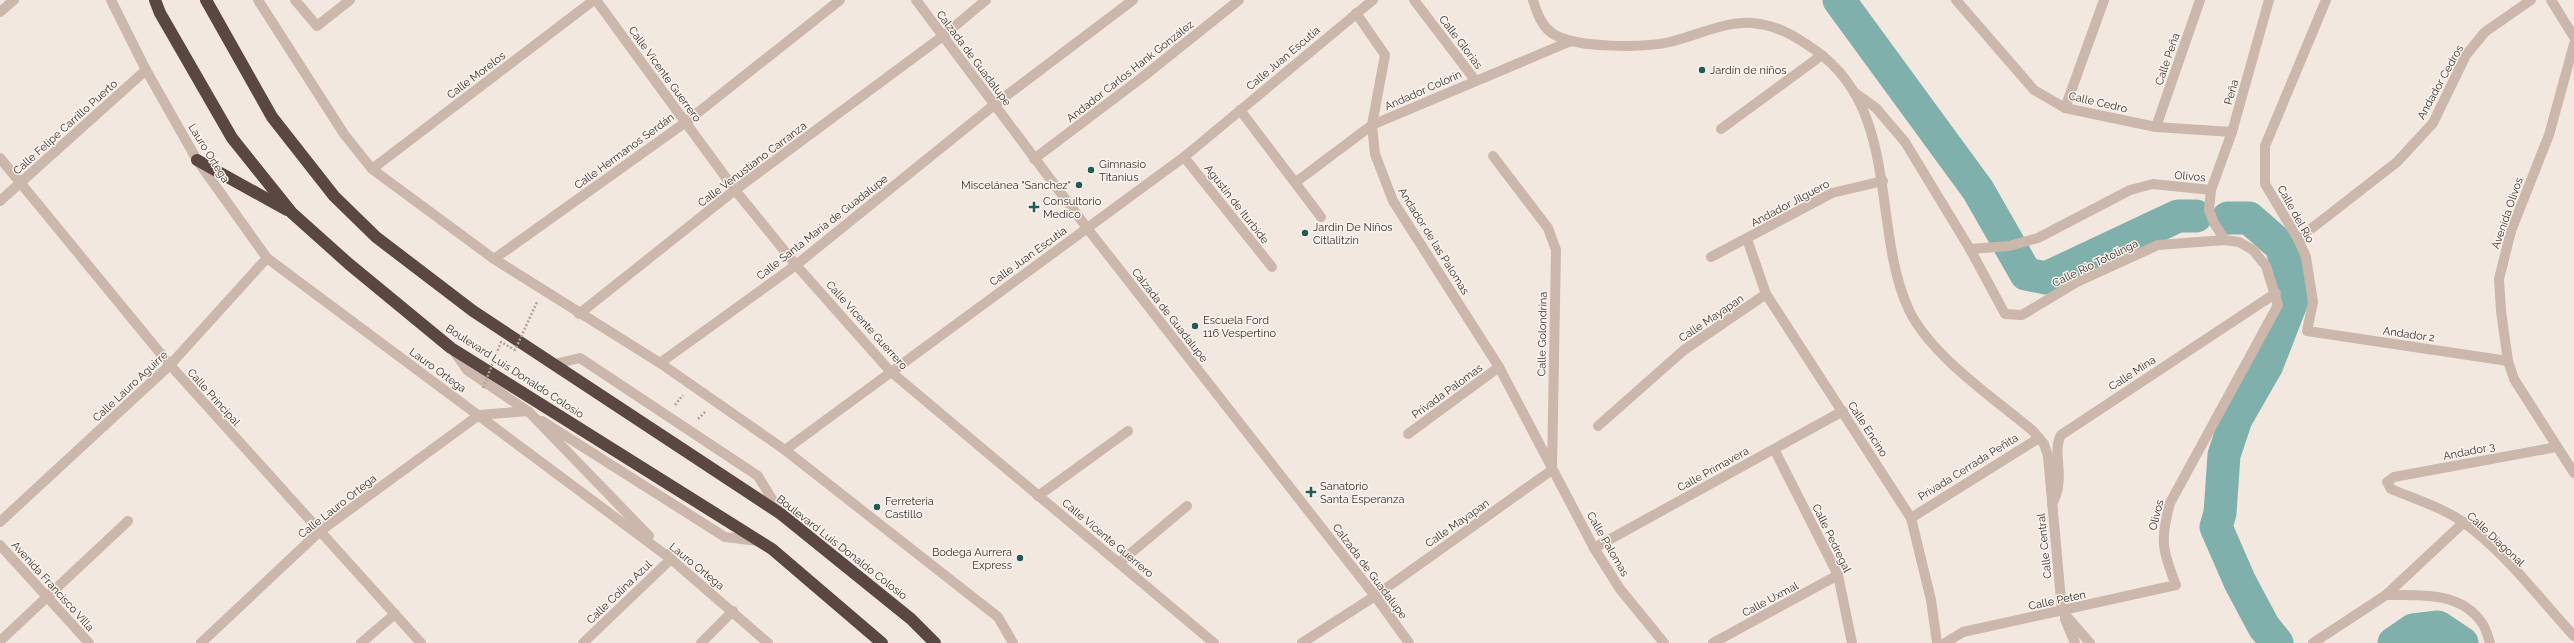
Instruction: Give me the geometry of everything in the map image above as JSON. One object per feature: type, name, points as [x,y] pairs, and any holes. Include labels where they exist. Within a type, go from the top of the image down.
[{"type":"highway","name":"Boulevard Luis Donaldo Colosio","points":[[155,0],[160,13],[232,138],[292,213],[349,264],[451,348],[772,549],[882,643]]},
{"type":"highway","name":"Boulevard Luis Donaldo Colosio","points":[[206,0],[272,117],[334,196],[376,237],[473,312],[781,514],[911,619],[935,643]]},
{"type":"highway","points":[[197,160],[292,213]]},
{"type":"street","points":[[0,12],[14,0]]},
{"type":"street","name":"Lauro Ortega","points":[[112,0],[146,70],[197,160],[267,258],[671,559],[733,610],[768,643]]},
{"type":"street","points":[[258,0],[344,134],[372,169],[494,259],[579,314],[660,363],[785,450],[998,617],[1013,643]]},
{"type":"street","points":[[295,0],[317,26],[350,0]]},
{"type":"street","name":"Calle Morelos","points":[[372,169],[595,0]]},
{"type":"street","name":"Calle Vicente Guerrero","points":[[595,0],[736,190],[796,265],[890,371],[1214,643]]},
{"type":"street","name":"Calle Hermanos Serdán","points":[[494,259],[686,122],[840,0]]},
{"type":"street","name":"Calzada de Guadalupe","points":[[916,0],[1034,159],[1375,596],[1409,643]]},
{"type":"street","name":"Calle Venustiano Carranza","points":[[579,314],[736,190],[943,36],[986,0]]},
{"type":"street","name":"Calle Santa María de Guadalupe","points":[[660,363],[796,265],[994,104],[1133,0]]},
{"type":"street","name":"Andador Carlos Hank González","points":[[1034,159],[1144,76],[1239,0]]},
{"type":"street","name":"Calle Juan Escutia","points":[[785,450],[890,371],[1184,157],[1356,13],[1374,0]]},
{"type":"street","name":"Calle Glorias","points":[[1414,0],[1475,80]]},
{"type":"street","points":[[1534,0],[1544,26],[1555,36],[1571,41],[1624,47],[1652,46],[1734,24],[1751,23],[1774,26],[1793,35],[1822,55],[1839,71],[1854,92],[1876,149],[1883,181],[1901,292],[1922,332],[1941,354],[2039,438]]},
{"type":"street","name":"Calle Cedro","points":[[1956,0],[2034,90],[2065,108],[2156,126],[2232,132]]},
{"type":"street","points":[[2065,108],[2104,0]]},
{"type":"street","name":"Calle Peña","points":[[2156,126],[2200,0]]},
{"type":"street","name":"Peña","points":[[2211,190],[2232,132],[2269,0]]},
{"type":"street","name":"Calle del Río","points":[[2307,331],[2313,302],[2306,257],[2298,239],[2265,184],[2265,146],[2326,0]]},
{"type":"street","name":"Andador Cedros","points":[[2298,239],[2397,162],[2433,123],[2466,55],[2485,32],[2531,0]]},
{"type":"street","points":[[2551,0],[2574,37]]},
{"type":"street","name":"Andador de las Palomas","points":[[1356,13],[1385,55],[1372,125],[1375,154],[1393,201],[1499,367],[1552,470]]},
{"type":"street","name":"Andador Colorín","points":[[1296,182],[1372,125],[1475,80],[1571,41]]},
{"type":"street","name":"Avenida Olivos","points":[[2574,44],[2548,135],[2511,232],[2499,279],[2501,312],[2508,361],[2514,379],[2574,473]]},
{"type":"street","points":[[1721,129],[1822,55]]},
{"type":"street","name":"Calle Felipe Carrillo Puerto","points":[[0,201],[146,70]]},
{"type":"street","points":[[1854,92],[1876,108],[1905,142],[1970,249]]},
{"type":"street","points":[[1240,110],[1321,217]]},
{"type":"street","name":"Calle Golondrina","points":[[1493,156],[1548,228],[1556,250],[1552,470]]},
{"type":"street","name":"Agustín de Iturbide","points":[[1184,157],[1272,267]]},
{"type":"street","name":"Calle Principal","points":[[0,158],[170,365],[319,532],[421,643]]},
{"type":"street","name":"Andador Jilguero","points":[[1711,257],[1832,193],[1883,181]]},
{"type":"street","name":"Olivos","points":[[1970,249],[2009,246],[2038,238],[2130,190],[2153,184],[2211,190],[2210,210],[2214,223],[2225,240],[2239,242],[2253,250],[2266,266],[2276,293],[2278,305],[2170,503],[2162,532],[2164,556],[2176,585]]},
{"type":"street","name":"Calle Encino","points":[[1747,239],[1766,294],[1911,518],[1931,600],[1937,643]]},
{"type":"street","name":"Calle Río Totolinga","points":[[1970,249],[2005,314],[2022,315],[2077,282],[2158,245],[2225,240]]},
{"type":"street","name":"Calle Lauro Aguirre","points":[[0,522],[170,365],[267,258]]},
{"type":"street","name":"Calle Mina","points":[[2052,504],[2059,492],[2058,443],[2061,435],[2276,293]]},
{"type":"street","name":"Calle Mayapan","points":[[1598,426],[1684,350],[1766,294]]},
{"type":"street","name":"Andador 2","points":[[2307,331],[2508,361]]},
{"type":"street","points":[[451,348],[467,370],[528,411],[725,537],[760,541]]},
{"type":"street","points":[[554,364],[580,358],[689,430],[758,476],[781,514]]},
{"type":"street","name":"Privada Palomas","points":[[1408,434],[1499,367]]},
{"type":"street","points":[[479,415],[528,411]]},
{"type":"street","points":[[528,411],[671,559]]},
{"type":"street","name":"Calle Primavera","points":[[1594,548],[1843,411]]},
{"type":"street","name":"Calle Lauro Ortega","points":[[201,643],[319,532],[479,415]]},
{"type":"street","points":[[1038,496],[1128,431]]},
{"type":"street","name":"Calle Central","points":[[2039,438],[2048,456],[2062,611],[2075,643]]},
{"type":"street","name":"Privada Cerrada Peñita","points":[[1911,518],[2039,438]]},
{"type":"street","name":"Andador 3","points":[[2387,482],[2394,477],[2556,447]]},
{"type":"street","name":"Calle Pedregal","points":[[1774,449],[1838,575],[1852,643]]},
{"type":"street","name":"Calle Palomas","points":[[1552,470],[1594,548],[1620,589],[1664,643]]},
{"type":"street","name":"Calle Mayapan","points":[[1302,643],[1375,596],[1552,470]]},
{"type":"street","name":"Calle Diagonal","points":[[2387,482],[2391,489],[2433,506],[2463,523],[2501,556],[2574,636]]},
{"type":"street","points":[[1119,563],[1187,506]]},
{"type":"street","points":[[0,641],[128,521]]},
{"type":"street","points":[[2314,643],[2386,595],[2463,523]]},
{"type":"street","name":"Avenida Francisco Villa","points":[[0,545],[89,643]]},
{"type":"street","name":"Calle Colina Azul","points":[[583,643],[671,559]]},
{"type":"street","name":"Calle Uxmal","points":[[1713,643],[1838,575]]},
{"type":"street","name":"Calle Peten","points":[[1945,643],[1963,632],[2176,585]]},
{"type":"street","points":[[2386,595],[2430,595],[2449,599],[2461,604],[2467,607],[2482,623],[2490,643]]},
{"type":"street","points":[[701,643],[733,610]]},
{"type":"street","points":[[2062,611],[2090,643]]},
{"type":"street","points":[[361,643],[395,614]]},
{"type":"path","points":[[483,388],[501,342],[515,350],[537,302]]},
{"type":"path","points":[[667,416],[691,385]]},
{"type":"path","points":[[689,430],[714,401]]},
{"type":"waterway","points":[[1839,0],[1978,190],[2026,274],[2046,278],[2178,216],[2196,216]]},
{"type":"waterway","points":[[2228,218],[2249,218],[2281,246],[2295,293],[2267,365],[2236,419],[2224,455],[2220,513],[2216,527],[2240,582],[2264,627],[2277,643]]},
{"type":"waterway","points":[[2394,643],[2413,630],[2438,627],[2462,643]]},
{"type":"place","name":"Jardín de niños","points":[[1702,70]]},
{"type":"place","name":"Gimnasio Titanius","points":[[1091,170]]},
{"type":"place","name":"Miscelánea \"Sanchez\"","points":[[1079,185]]},
{"type":"place","name":"Consultorio Medico","points":[[1034,207]]},
{"type":"place","name":"Jardin De Niños Citlalitzin","points":[[1305,233]]},
{"type":"place","name":"Escuela Ford 116 Vespertino","points":[[1195,326]]},
{"type":"place","name":"Sanatorio Santa Esperanza","points":[[1311,492]]},
{"type":"place","name":"Ferreteria Castillo","points":[[877,507]]},
{"type":"place","name":"Bodega Aurrera Express","points":[[1020,558]]}]
